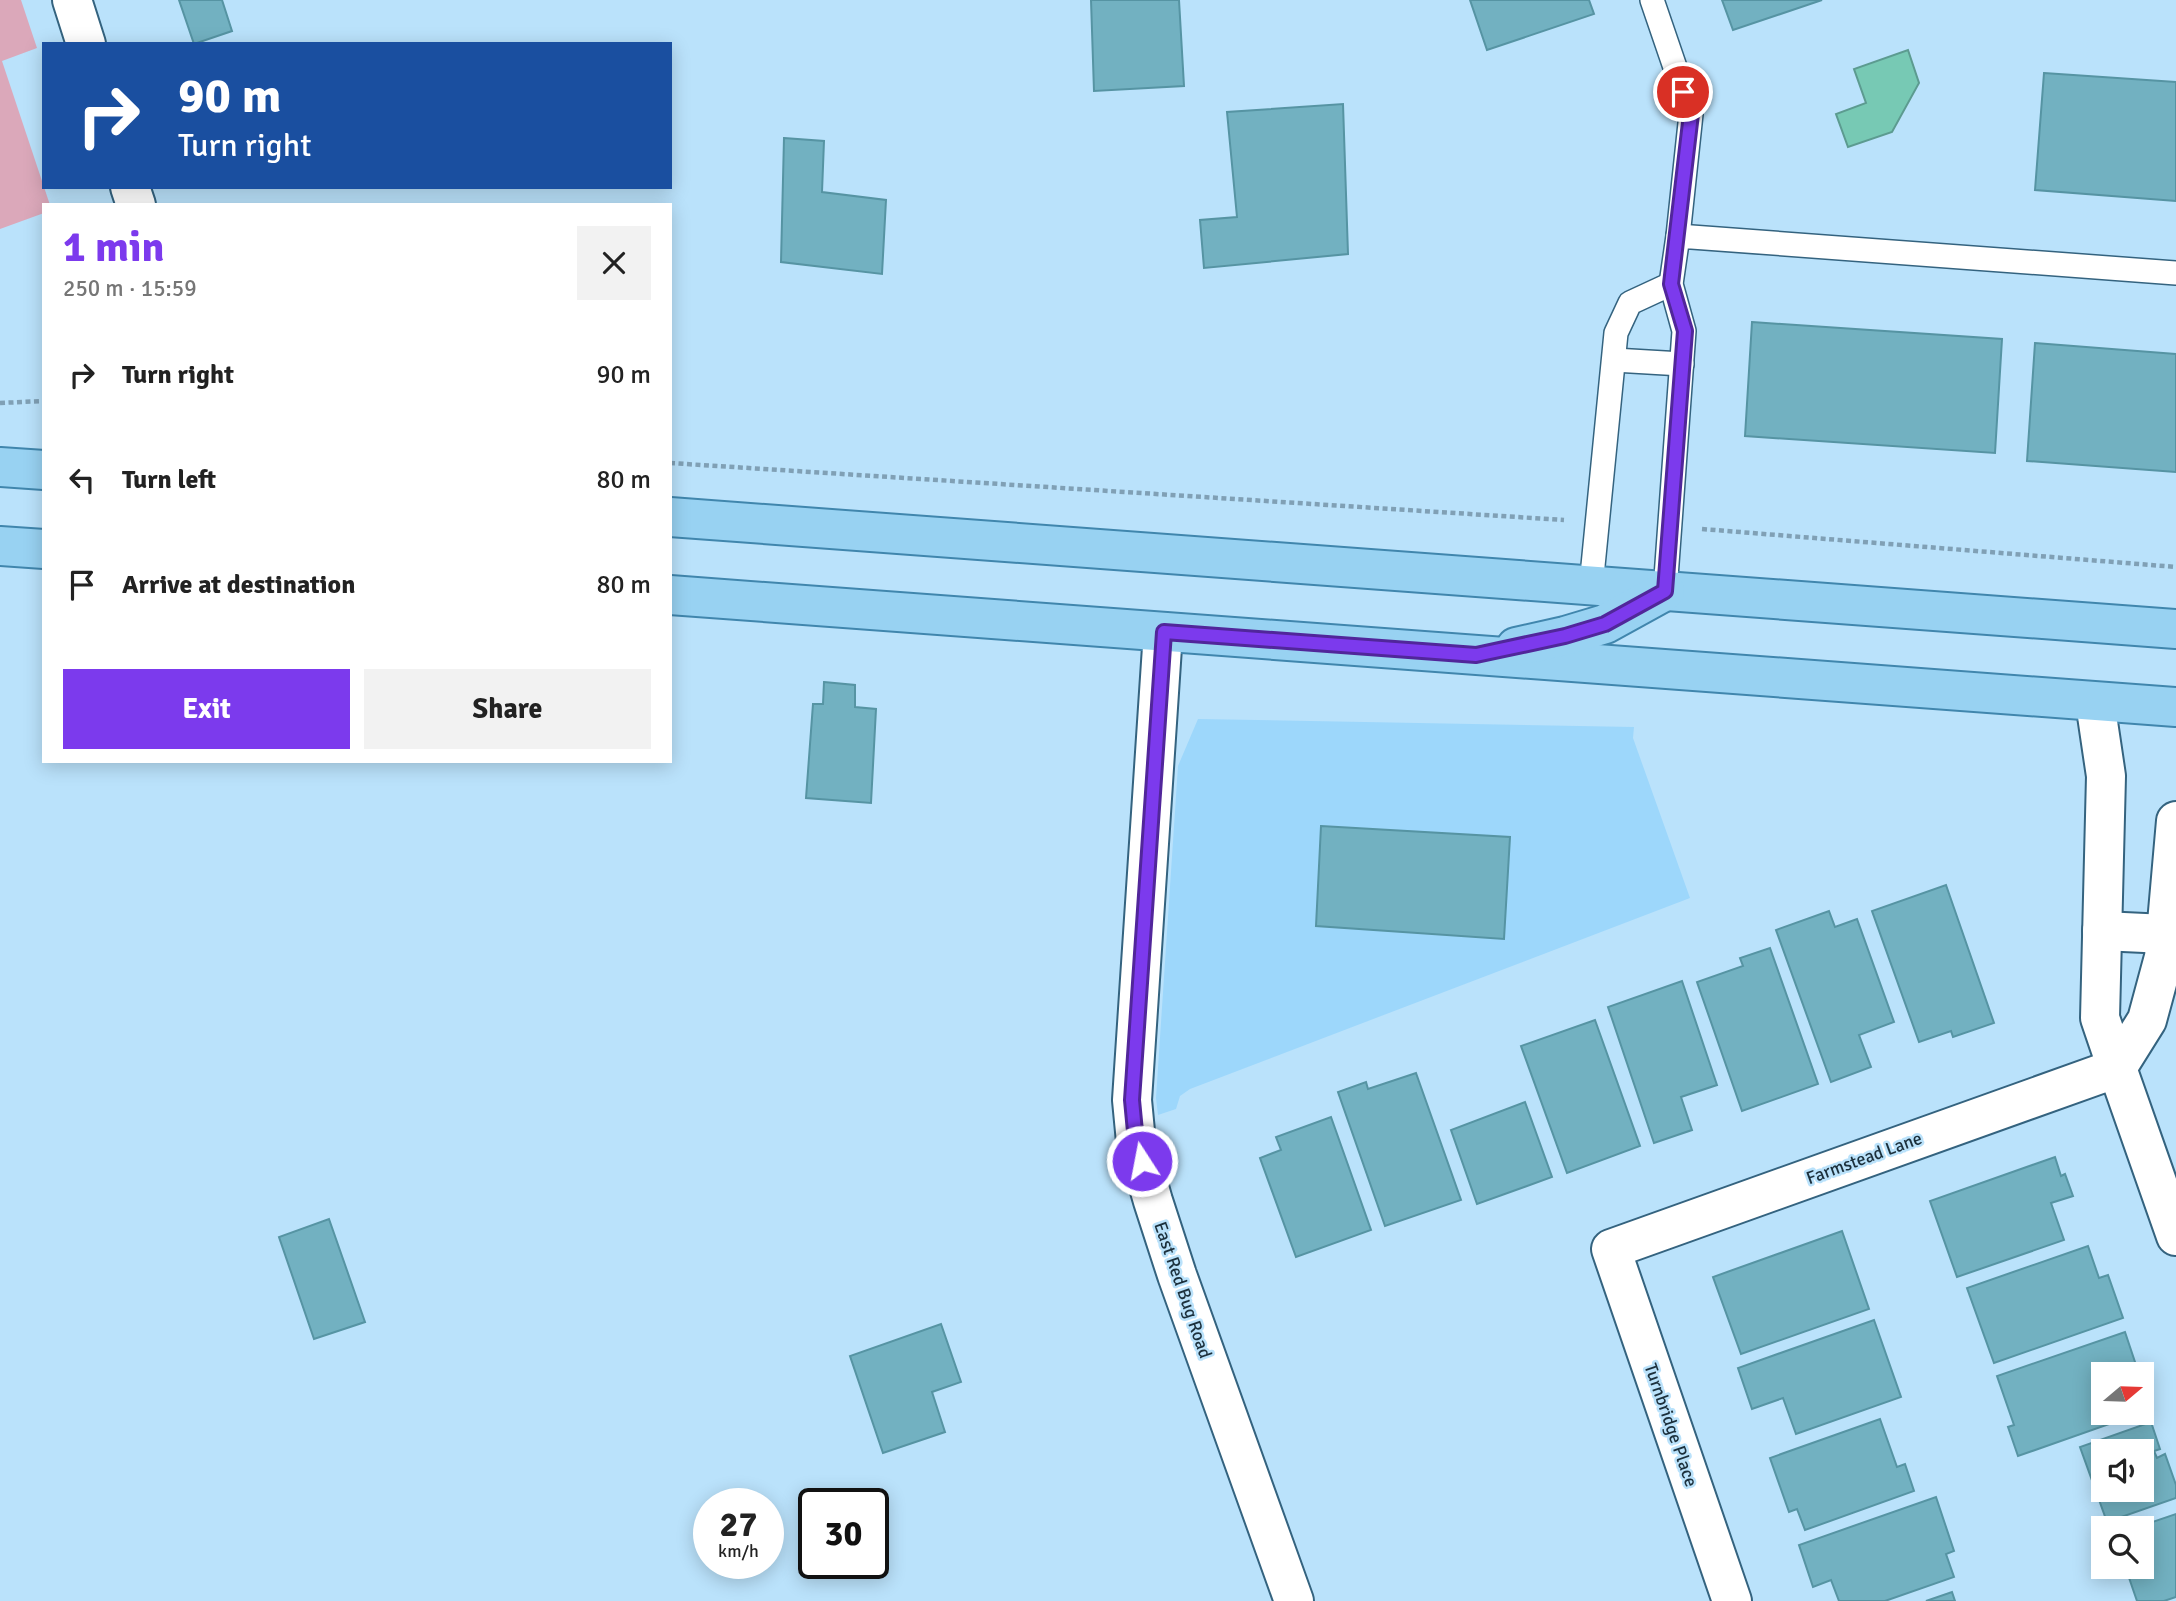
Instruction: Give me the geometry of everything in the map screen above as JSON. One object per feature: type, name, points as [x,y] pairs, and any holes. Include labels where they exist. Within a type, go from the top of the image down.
[{"type":"main road","points":[[0,467],[42,470]]},
{"type":"main road","points":[[672,517],[2176,629]]},
{"type":"main road","points":[[0,545],[42,549]]},
{"type":"main road","points":[[1476,655],[1565,636],[1605,624],[1665,591]]},
{"type":"main road","points":[[672,596],[2176,707]]},
{"type":"street","points":[[72,0],[85,42]]},
{"type":"street","name":"East Red Bug Road","points":[[1164,632],[1132,1100],[1136,1142],[1177,1275],[1294,1601]]},
{"type":"street","points":[[2095,702],[2106,776],[2101,1018],[2176,1236]]},
{"type":"street","points":[[2117,1068],[2147,1020],[2164,957],[2176,821]]},
{"type":"street","points":[[2102,931],[2166,934]]},
{"type":"street","name":"Farmstead Lane","points":[[1611,1249],[2117,1068]]},
{"type":"street","name":"Turnbridge Place","points":[[1611,1249],[1732,1601]]},
{"type":"lane","points":[[1652,0],[1691,114],[1671,284],[1685,331],[1665,591]]},
{"type":"lane","points":[[1678,236],[2176,273]]},
{"type":"lane","points":[[1591,586],[1616,333],[1630,303],[1671,284]]},
{"type":"lane","points":[[1614,360],[1682,364]]},
{"type":"path","points":[[0,403],[42,401]]},
{"type":"path","points":[[672,463],[1573,521]]},
{"type":"path","points":[[1702,529],[2176,567]]},
{"type":"shaded area","points":[[0,0],[21,0],[37,48],[2,61],[42,181],[42,189],[45,189],[49,203],[42,203],[42,214],[0,229]]},
{"type":"shaded area","points":[[1908,50],[1919,83],[1892,132],[1848,147],[1836,114],[1866,103],[1854,69]]},
{"type":"shaded area","points":[[1198,719],[1634,727],[1633,738],[1690,898],[1190,1089],[1180,1096],[1176,1109],[1158,1115],[1156,1098],[1178,766]]},
{"type":"building","points":[[179,0],[222,0],[232,31],[193,42]]},
{"type":"building","points":[[1091,0],[1179,0],[1184,86],[1094,91]]},
{"type":"building","points":[[1470,0],[1589,0],[1594,14],[1487,50]]},
{"type":"building","points":[[1722,0],[1822,0],[1733,30]]},
{"type":"building","points":[[2044,73],[2176,82],[2176,201],[2035,190]]},
{"type":"building","points":[[1343,104],[1348,254],[1204,268],[1200,220],[1237,217],[1227,112]]},
{"type":"building","points":[[784,138],[824,141],[822,192],[886,200],[882,274],[781,262]]},
{"type":"building","points":[[1752,322],[2002,339],[1995,453],[1745,436]]},
{"type":"building","points":[[2035,343],[2176,354],[2176,472],[2027,461]]},
{"type":"building","points":[[824,682],[855,685],[855,707],[876,709],[871,803],[806,798],[813,704],[823,704]]},
{"type":"building","points":[[1321,826],[1510,837],[1504,939],[1316,926]]},
{"type":"building","points":[[1946,885],[1994,1023],[1953,1037],[1951,1031],[1919,1042],[1872,911]]},
{"type":"building","points":[[1829,911],[1835,927],[1857,919],[1894,1022],[1859,1035],[1871,1067],[1831,1082],[1776,930]]},
{"type":"building","points":[[1770,948],[1818,1084],[1742,1111],[1697,982],[1743,966],[1740,958]]},
{"type":"building","points":[[1682,981],[1717,1085],[1681,1097],[1692,1130],[1654,1143],[1608,1007]]},
{"type":"building","points":[[1595,1020],[1640,1146],[1567,1173],[1521,1046]]},
{"type":"building","points":[[1416,1073],[1461,1200],[1385,1226],[1338,1092],[1366,1082],[1368,1089]]},
{"type":"building","points":[[1525,1102],[1552,1177],[1477,1204],[1451,1130]]},
{"type":"building","points":[[1331,1117],[1371,1230],[1296,1257],[1260,1158],[1281,1150],[1276,1137]]},
{"type":"building","points":[[2055,1157],[2061,1176],[2065,1174],[2073,1196],[2051,1203],[2064,1240],[1957,1277],[1930,1201]]},
{"type":"building","points":[[329,1219],[365,1322],[314,1339],[279,1237]]},
{"type":"building","points":[[1842,1231],[1869,1309],[1741,1354],[1713,1277]]},
{"type":"building","points":[[2088,1246],[2099,1278],[2108,1275],[2123,1318],[1994,1363],[1967,1288]]},
{"type":"building","points":[[1874,1320],[1901,1397],[1796,1434],[1783,1398],[1752,1409],[1738,1368]]},
{"type":"building","points":[[941,1324],[961,1382],[932,1392],[945,1432],[883,1453],[850,1356]]},
{"type":"building","points":[[2125,1332],[2135,1362],[2091,1362],[2091,1425],[2106,1425],[2018,1456],[2008,1427],[2014,1425],[1997,1376]]},
{"type":"building","points":[[1880,1419],[1897,1467],[1905,1464],[1914,1491],[1805,1530],[1797,1509],[1789,1512],[1770,1458]]},
{"type":"building","points":[[2142,1425],[2152,1425],[2160,1449],[2154,1451],[2154,1439],[2103,1439]]},
{"type":"building","points":[[2091,1443],[2091,1478],[2080,1447]]},
{"type":"building","points":[[2154,1451],[2157,1458],[2165,1454],[2176,1485],[2176,1498],[2124,1516],[2105,1516],[2100,1502],[2154,1502]]},
{"type":"building","points":[[1936,1497],[1954,1551],[1946,1554],[1954,1577],[1885,1601],[1839,1601],[1831,1580],[1813,1587],[1799,1545]]},
{"type":"building","points":[[2176,1514],[2176,1597],[2164,1601],[2137,1601],[2129,1579],[2154,1579],[2154,1522]]},
{"type":"building","points":[[1952,1592],[1955,1601],[1926,1601]]},
{"type":"route","points":[[1142,1161],[1136,1142],[1132,1100],[1164,632],[1476,655],[1565,636],[1605,624],[1665,591],[1685,331],[1671,284],[1691,114],[1683,92]]}]
